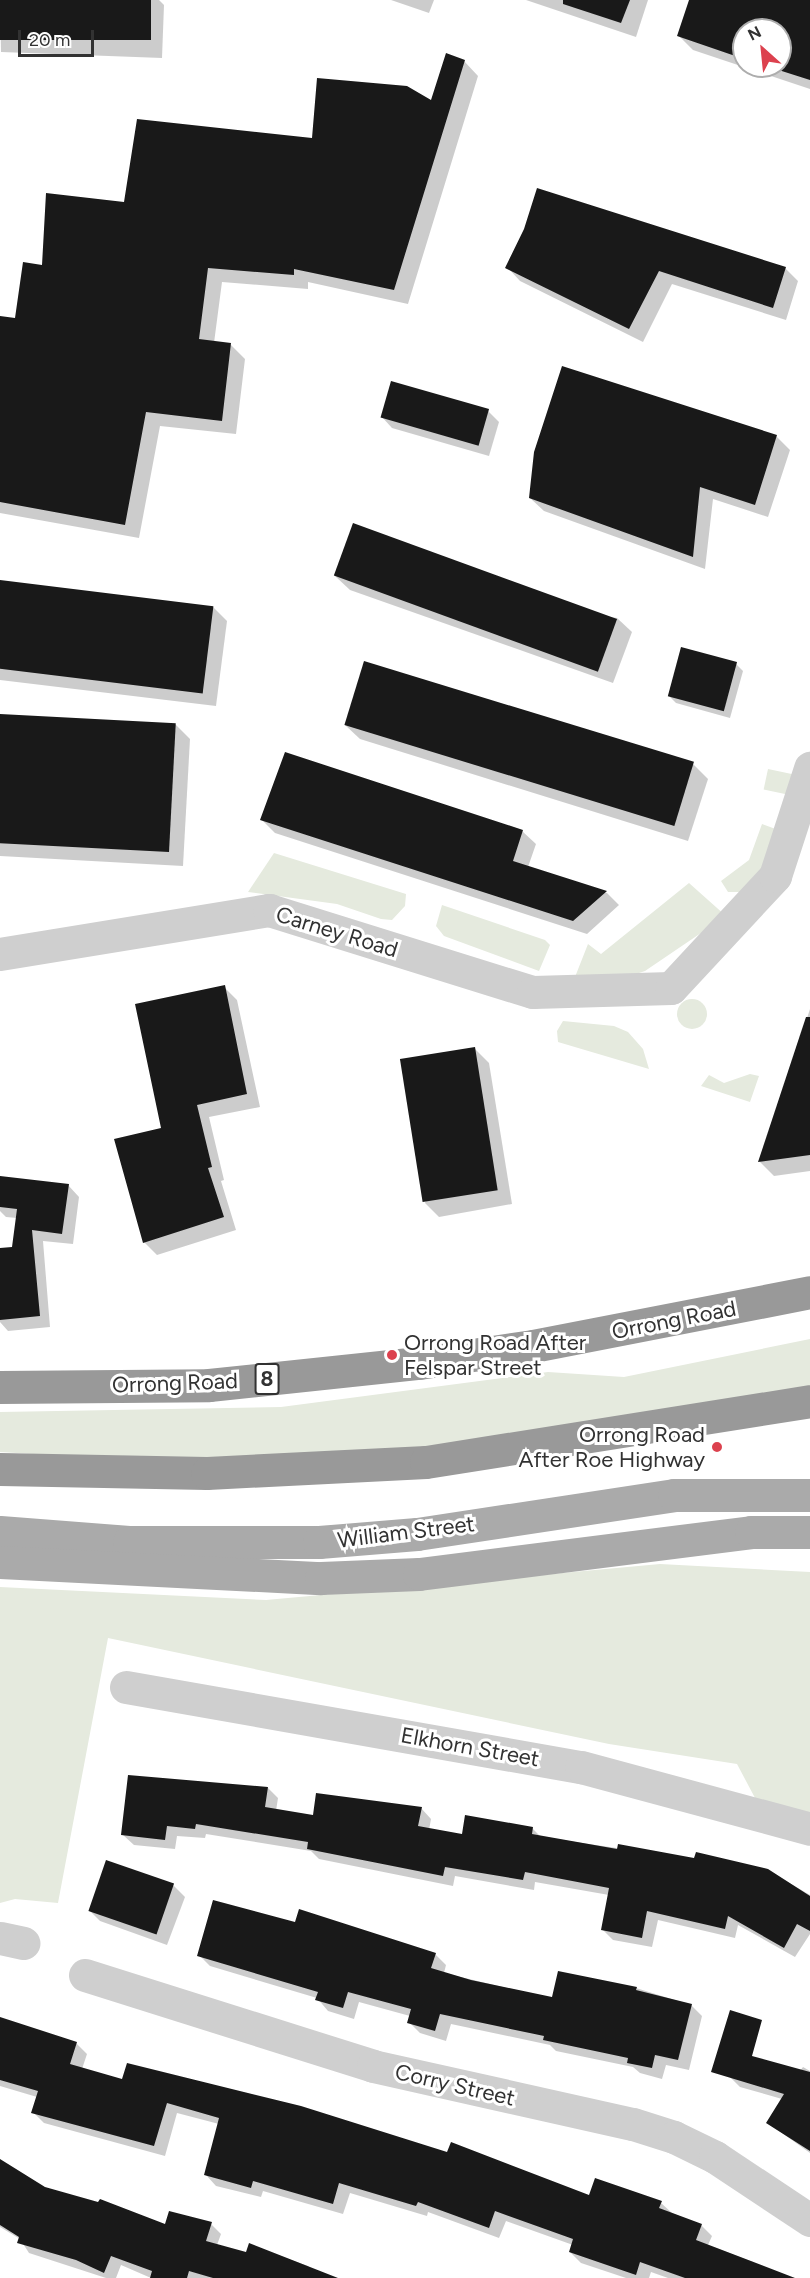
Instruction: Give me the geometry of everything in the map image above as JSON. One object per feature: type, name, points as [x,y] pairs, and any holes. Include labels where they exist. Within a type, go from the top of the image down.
[{"type":"highway","name":"Orrong Road","points":[[0,1387],[209,1385],[419,1363],[533,1346],[810,1292]]},
{"type":"highway","points":[[0,1469],[207,1473],[426,1462],[810,1401]]},
{"type":"main road","name":"William Street","points":[[0,1532],[129,1542],[319,1542],[417,1534],[674,1495],[810,1495]]},
{"type":"main road","name":"William Street","points":[[0,1562],[332,1578],[419,1574],[751,1532],[810,1532]]},
{"type":"street","name":"Carney Road","points":[[0,954],[269,910],[533,992],[671,988],[775,876],[810,768]]},
{"type":"street","name":"Elkhorn Street","points":[[126,1687],[581,1767],[810,1828]]},
{"type":"street","name":"Corry Street","points":[[85,1975],[373,2066],[633,2124],[674,2137],[715,2157],[810,2220]]},
{"type":"shaded area","points":[[768,769],[807,777],[803,798],[764,790]]},
{"type":"shaded area","points":[[762,824],[781,831],[760,873],[742,892],[728,892],[721,881],[749,860]]},
{"type":"shaded area","points":[[274,853],[406,894],[405,906],[392,920],[381,919],[337,904],[248,892]]},
{"type":"shaded area","points":[[689,883],[726,916],[645,971],[618,980],[575,977],[588,944],[601,954]]},
{"type":"shaded area","points":[[442,905],[545,940],[550,945],[539,971],[444,936],[436,926]]},
{"type":"shaded area","points":[[692,999],[703,1003],[707,1014],[703,1025],[692,1029],[681,1025],[677,1014],[681,1003]]},
{"type":"shaded area","points":[[563,1021],[614,1026],[628,1032],[643,1049],[649,1069],[558,1042],[557,1031]]},
{"type":"shaded area","points":[[750,1074],[759,1076],[750,1102],[701,1086],[709,1075],[724,1083]]},
{"type":"shaded area","points":[[810,1339],[810,1386],[431,1450],[150,1461],[0,1452],[0,1412],[281,1407],[548,1372],[624,1377]]},
{"type":"shaded area","points":[[660,1564],[810,1572],[810,1829],[763,1813],[737,1764],[609,1744],[108,1638],[58,1903],[15,1899],[0,1903],[0,1587],[266,1600]]},
{"type":"building","points":[[0,0],[151,0],[151,40],[0,40]]},
{"type":"building","points":[[563,0],[630,0],[621,23],[563,4]]},
{"type":"building","points":[[689,0],[810,0],[810,80],[792,74],[792,18],[732,18],[732,55],[677,36]]},
{"type":"building","points":[[446,53],[465,60],[394,290],[294,269],[294,275],[208,268],[199,339],[231,343],[222,421],[146,412],[125,525],[0,502],[0,316],[15,318],[23,262],[42,265],[46,193],[124,202],[137,119],[312,138],[317,78],[407,86],[431,100]]},
{"type":"building","points":[[537,188],[786,267],[773,308],[659,271],[629,329],[505,268],[524,229]]},
{"type":"building","points":[[562,366],[777,435],[755,505],[700,487],[693,557],[529,498],[534,452]]},
{"type":"building","points":[[391,381],[489,409],[479,446],[381,418]]},
{"type":"building","points":[[353,523],[617,619],[598,672],[334,576]]},
{"type":"building","points":[[0,580],[213,606],[203,694],[0,669]]},
{"type":"building","points":[[681,647],[737,662],[724,711],[668,696]]},
{"type":"building","points":[[364,661],[694,762],[674,826],[344,725]]},
{"type":"building","points":[[0,714],[176,723],[169,852],[0,843]]},
{"type":"building","points":[[285,752],[523,830],[513,861],[607,891],[573,921],[260,820]]},
{"type":"building","points":[[225,985],[247,1094],[197,1105],[212,1167],[208,1168],[224,1217],[143,1243],[114,1139],[161,1128],[135,1004]]},
{"type":"building","points":[[806,1017],[810,1017],[810,1155],[758,1162]]},
{"type":"building","points":[[475,1047],[498,1190],[423,1202],[400,1059]]},
{"type":"building","points":[[0,1176],[69,1184],[62,1234],[32,1230],[40,1316],[0,1320],[0,1248],[12,1247],[17,1209],[0,1207]]},
{"type":"building","points":[[128,1775],[268,1787],[265,1807],[313,1815],[316,1793],[422,1807],[418,1826],[462,1834],[465,1815],[533,1827],[532,1834],[617,1849],[618,1844],[694,1858],[696,1852],[768,1869],[810,1896],[810,1931],[797,1924],[784,1948],[728,1916],[725,1929],[647,1911],[642,1938],[601,1930],[609,1888],[525,1872],[523,1880],[445,1867],[443,1876],[307,1849],[308,1842],[196,1824],[195,1829],[167,1826],[165,1840],[121,1835]]},
{"type":"building","points":[[106,1860],[174,1883],[156,1934],[88,1911]]},
{"type":"building","points":[[213,1900],[295,1922],[299,1909],[436,1953],[431,1968],[471,1980],[552,1997],[558,1971],[637,1987],[636,1990],[692,2004],[678,2060],[655,2055],[652,2068],[627,2063],[628,2058],[543,2040],[544,2036],[440,2014],[435,2031],[407,2023],[411,2009],[348,1992],[343,2008],[315,2000],[318,1992],[197,1956]]},
{"type":"building","points":[[730,2010],[762,2020],[752,2056],[810,2072],[810,2151],[766,2123],[784,2094],[711,2072]]},
{"type":"building","points":[[0,2017],[77,2042],[70,2064],[122,2079],[127,2063],[301,2106],[447,2152],[451,2142],[589,2195],[595,2178],[662,2201],[659,2208],[702,2224],[696,2240],[795,2278],[685,2278],[640,2262],[636,2275],[569,2252],[573,2239],[495,2211],[489,2228],[418,2202],[416,2206],[339,2183],[333,2204],[253,2181],[251,2188],[204,2175],[219,2118],[167,2103],[154,2146],[31,2113],[38,2091],[0,2080]]},
{"type":"building","points":[[0,2159],[45,2187],[98,2202],[100,2199],[165,2224],[169,2211],[212,2222],[206,2241],[246,2252],[249,2243],[338,2278],[213,2278],[189,2271],[187,2278],[150,2278],[152,2271],[111,2256],[104,2273],[76,2260],[17,2243],[19,2237],[0,2225]]},
{"type":"place","name":"Orrong Road After Felspar Street","points":[[392,1355]]},
{"type":"place","name":"Orrong Road After Roe Highway","points":[[717,1447]]}]
